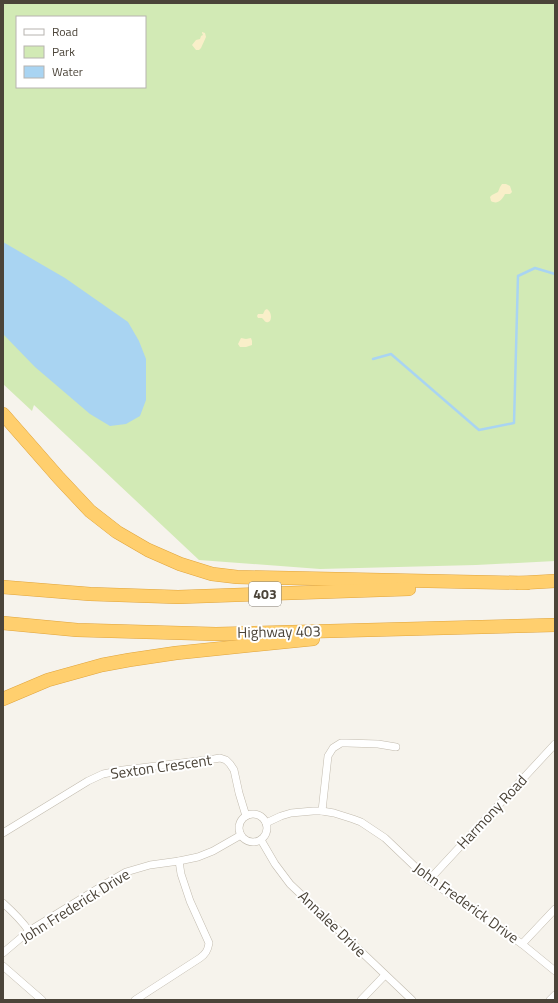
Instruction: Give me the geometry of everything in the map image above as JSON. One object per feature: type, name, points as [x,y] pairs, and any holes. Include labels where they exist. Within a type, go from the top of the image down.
[{"type":"highway","points":[[3,414],[90,511],[117,532],[148,550],[180,564],[212,574],[238,577],[527,583]]},
{"type":"highway","name":"403","points":[[3,587],[90,594],[178,597],[469,586],[555,581]]},
{"type":"highway","name":"Highway 403","points":[[3,623],[77,630],[216,634],[555,625]]},
{"type":"highway","points":[[3,699],[48,680],[102,665],[129,660],[176,653],[393,630]]},
{"type":"street","points":[[322,811],[328,756],[333,748],[341,743],[378,744],[396,747]]},
{"type":"street","name":"Harmony Road","points":[[429,880],[555,744]]},
{"type":"street","name":"Sexton Crescent","points":[[3,833],[88,781],[103,774],[123,770],[220,758],[226,760],[234,770],[246,816]]},
{"type":"street","name":"John Frederick Drive","points":[[266,823],[291,813],[322,811],[350,817],[361,822],[384,838],[429,880],[522,944],[555,971]]},
{"type":"street","points":[[256,814],[264,819],[266,823],[266,834],[261,840],[252,842],[248,841],[241,835],[239,827],[243,818],[246,816],[256,814]]},
{"type":"street","name":"John Frederick Drive","points":[[3,954],[29,932],[126,872],[150,865],[190,860],[206,854],[241,835]]},
{"type":"street","name":"Annalee Drive","points":[[261,840],[275,864],[290,884],[412,1000]]},
{"type":"street","points":[[135,1000],[200,958],[208,949],[209,943],[190,901],[181,874],[179,862]]},
{"type":"street","points":[[3,903],[23,922],[29,932]]},
{"type":"street","points":[[522,944],[555,909]]},
{"type":"street","points":[[3,966],[42,1000]]},
{"type":"street","points":[[361,1000],[385,975]]},
{"type":"street","points":[[550,1000],[555,995]]},
{"type":"green space","points":[[3,3],[555,3],[555,561],[476,565],[320,569],[199,560],[34,405],[32,411],[3,384]]},
{"type":"sand","points":[[202,32],[205,33],[206,37],[201,48],[196,50],[192,45],[196,40],[200,39],[203,35]]},
{"type":"sand","points":[[502,184],[510,186],[512,192],[510,194],[505,194],[501,200],[497,202],[491,201],[490,197],[498,192]]},
{"type":"sand","points":[[267,309],[271,316],[270,321],[266,322],[257,316],[258,314],[263,314]]},
{"type":"sand","points":[[241,338],[251,338],[252,345],[240,347],[238,344]]},
{"type":"water","points":[[3,242],[65,278],[128,322],[139,341],[146,359],[146,400],[140,416],[126,424],[110,426],[90,414],[35,367],[3,334]]},
{"type":"waterway","points":[[373,359],[391,354],[479,430],[514,423],[518,276],[535,268],[555,274]]}]
